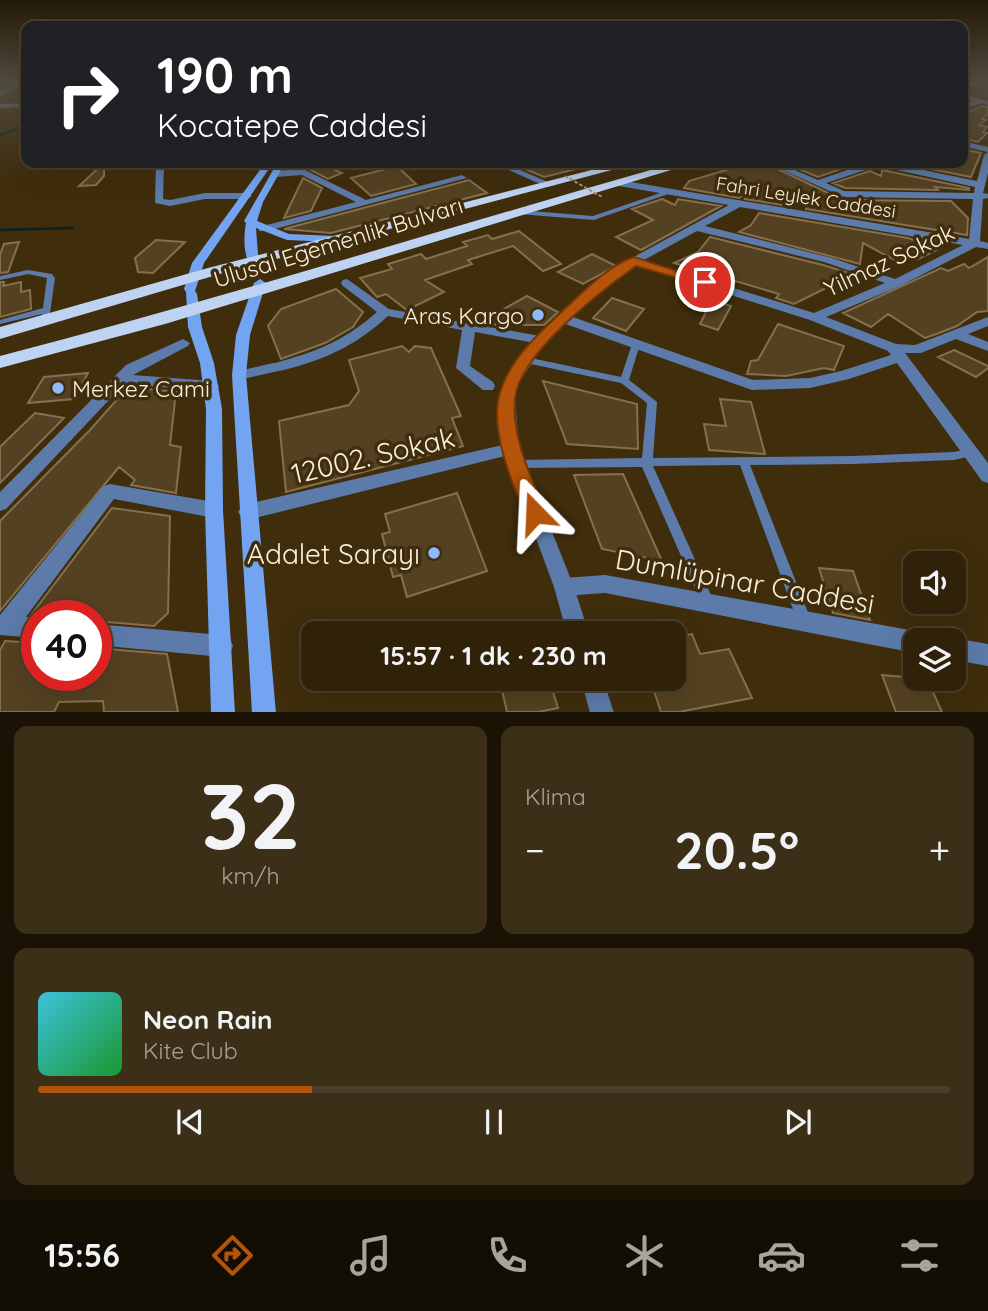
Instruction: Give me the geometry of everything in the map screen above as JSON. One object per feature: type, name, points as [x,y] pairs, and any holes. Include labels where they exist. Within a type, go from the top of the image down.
[{"type":"highway","name":"Ulusal Egemenlik Bulvarı","points":[[0,332],[45,315],[192,292],[203,300],[224,300],[255,279],[371,232],[613,168]]},
{"type":"highway","name":"Ulusal Egemenlik Bulvarı","points":[[0,362],[192,292],[198,278],[214,271],[235,266],[255,279],[338,264],[671,168]]},
{"type":"main road","points":[[223,712],[214,510],[212,386],[192,292],[198,263],[266,168]]},
{"type":"main road","points":[[264,712],[255,575],[247,512],[239,375],[243,335],[255,279],[248,250],[249,222],[278,168]]},
{"type":"main road","points":[[249,222],[288,237],[322,240],[371,232]]},
{"type":"street","points":[[968,145],[988,152]]},
{"type":"street","name":"Yilmaz Sokak","points":[[815,317],[896,283],[974,244],[988,152]]},
{"type":"street","points":[[160,168],[158,201],[170,203],[205,196],[247,196]]},
{"type":"street","points":[[513,168],[550,185]]},
{"type":"street","points":[[784,168],[843,194],[982,192]]},
{"type":"street","points":[[820,182],[858,168]]},
{"type":"street","points":[[890,168],[982,192]]},
{"type":"street","points":[[275,174],[303,172],[363,202]]},
{"type":"street","points":[[263,229],[462,178]]},
{"type":"street","name":"Fahri Leylek Caddesi","points":[[619,183],[988,246]]},
{"type":"street","points":[[838,219],[843,194]]},
{"type":"street","points":[[574,621],[564,587],[513,457],[507,399],[526,360],[540,340],[595,289],[634,261],[738,204]]},
{"type":"street","points":[[696,228],[828,260],[896,283]]},
{"type":"street","points":[[634,261],[815,317],[896,353],[980,453],[988,476]]},
{"type":"street","points":[[338,264],[347,283],[385,312],[540,340]]},
{"type":"street","points":[[239,375],[273,368],[338,348],[358,338],[385,312]]},
{"type":"street","points":[[562,318],[752,385],[781,387],[826,382],[896,353],[916,350],[958,335],[988,321]]},
{"type":"street","points":[[469,328],[463,368],[488,386]]},
{"type":"street","points":[[958,335],[988,347]]},
{"type":"street","points":[[0,504],[131,368],[183,343]]},
{"type":"street","points":[[122,379],[212,386]]},
{"type":"street","name":"12002. Sokak","points":[[247,512],[513,457]]},
{"type":"street","points":[[4,625],[110,491],[214,510]]},
{"type":"street","name":"Dumlüpinar Caddesi","points":[[564,587],[605,584],[903,640]]},
{"type":"street","points":[[112,636],[222,646]]},
{"type":"street","points":[[966,651],[988,655]]},
{"type":"street","points":[[596,691],[602,712]]},
{"type":"lane","points":[[516,212],[594,218],[669,192]]},
{"type":"lane","points":[[0,278],[28,272],[51,278],[45,315],[0,323]]},
{"type":"lane","points":[[624,381],[636,344]]},
{"type":"lane","points":[[526,360],[624,381],[652,402],[647,465],[709,603]]},
{"type":"lane","points":[[513,457],[647,465],[980,453]]},
{"type":"lane","points":[[744,463],[805,621]]},
{"type":"path","points":[[565,176],[602,197]]},
{"type":"building","points":[[968,115],[987,115],[982,119],[986,120],[979,125],[987,127],[983,132],[987,133],[978,142],[968,140]]},
{"type":"building","points":[[968,150],[981,153],[971,177],[926,168],[968,168]]},
{"type":"building","points":[[99,168],[104,168],[104,176],[96,185],[79,186]]},
{"type":"building","points":[[307,168],[330,168],[342,173],[328,179]]},
{"type":"building","points":[[399,168],[416,184],[371,196],[351,178]]},
{"type":"building","points":[[529,168],[581,168],[544,177],[525,169]]},
{"type":"building","points":[[732,168],[776,168],[843,200],[951,201],[968,218],[967,235],[806,209],[807,195],[784,189],[783,205],[745,199],[753,189],[739,198],[684,188],[689,181]]},
{"type":"building","points":[[796,168],[844,168],[818,177]]},
{"type":"building","points":[[882,170],[969,190],[935,187],[938,190],[845,188],[833,183],[870,171],[881,176]]},
{"type":"building","points":[[303,178],[322,188],[311,211],[284,218]]},
{"type":"building","points":[[469,180],[487,193],[331,233],[284,229]]},
{"type":"building","points":[[662,199],[675,205],[678,199],[721,206],[641,250],[616,237],[653,220],[632,209]]},
{"type":"building","points":[[759,213],[908,238],[939,249],[916,260],[915,257],[900,263],[863,243],[860,264],[739,232],[751,225]]},
{"type":"building","points":[[519,231],[561,264],[543,271],[513,246],[468,260],[472,264],[425,280],[444,292],[407,310],[386,294],[377,297],[360,278],[392,269],[388,264],[421,254],[426,259],[467,246],[463,242],[488,235],[492,239]]},
{"type":"building","points":[[710,237],[823,265],[858,276],[858,281],[833,290],[828,287],[794,304],[776,298],[779,294],[674,263],[698,252]]},
{"type":"building","points":[[156,240],[185,242],[153,273],[138,272],[135,258]]},
{"type":"building","points":[[19,242],[8,272],[0,273],[0,255],[4,244]]},
{"type":"building","points":[[592,254],[616,266],[583,284],[558,272]]},
{"type":"building","points":[[988,257],[988,311],[977,312],[957,326],[939,333],[925,338],[888,314],[871,327],[843,313],[941,268],[948,271],[964,264],[969,268]]},
{"type":"building","points":[[0,282],[4,282],[3,286],[21,282],[21,292],[30,290],[31,309],[0,317]]},
{"type":"building","points":[[336,289],[363,312],[353,327],[325,343],[281,359],[268,326],[281,309]]},
{"type":"building","points":[[527,296],[558,312],[544,325],[496,325],[486,319]]},
{"type":"building","points":[[612,298],[644,309],[626,331],[593,318]]},
{"type":"building","points":[[712,300],[731,306],[718,330],[700,324]]},
{"type":"building","points":[[778,324],[844,346],[834,370],[824,368],[786,376],[747,374],[751,361],[758,360]]},
{"type":"building","points":[[402,346],[409,352],[415,346],[431,348],[461,416],[452,418],[463,446],[286,492],[279,421],[349,405],[359,391],[349,360]]},
{"type":"building","points":[[954,350],[988,368],[976,377],[938,357]]},
{"type":"building","name":"Merkez Cami","points":[[88,373],[74,399],[28,403],[44,377]]},
{"type":"building","points":[[543,381],[637,404],[638,449],[567,444]]},
{"type":"building","points":[[128,387],[176,392],[170,445],[181,447],[176,493],[131,485],[135,480],[119,467],[0,611],[0,521],[90,430]]},
{"type":"building","points":[[720,399],[751,402],[765,454],[709,450],[704,424],[726,426]]},
{"type":"building","points":[[35,413],[64,418],[0,483],[0,447]]},
{"type":"building","points":[[623,474],[662,561],[602,549],[574,475]]},
{"type":"building","name":"Adalet Sarayı","points":[[457,493],[487,571],[407,597],[401,575],[393,577],[382,534],[390,532],[385,514]]},
{"type":"building","points":[[112,508],[170,516],[168,613],[154,626],[112,622],[112,600],[42,600]]},
{"type":"building","points":[[819,568],[853,571],[870,620],[833,613]]},
{"type":"building","points":[[692,634],[700,654],[729,649],[752,698],[679,712],[661,712],[654,691],[686,691],[686,635]]},
{"type":"building","points":[[5,641],[21,642],[21,691],[112,691],[112,649],[167,654],[178,712],[104,712],[103,701],[59,702],[54,712],[0,712],[0,650]]},
{"type":"building","points":[[882,675],[903,677],[903,691],[932,691],[942,712],[896,712]]},
{"type":"building","points":[[502,691],[553,691],[558,708],[538,712],[507,712]]},
{"type":"waterway","points":[[0,135],[21,127]]},
{"type":"waterway","points":[[0,230],[73,228]]},
{"type":"place","name":"Aras Kargo","points":[[538,315]]},
{"type":"place","name":"Merkez Cami","points":[[58,388]]},
{"type":"place","name":"Adalet Sarayı","points":[[434,553]]},
{"type":"route","points":[[535,513],[510,449],[507,399],[512,383],[540,340],[595,289],[634,261],[705,282]]}]
